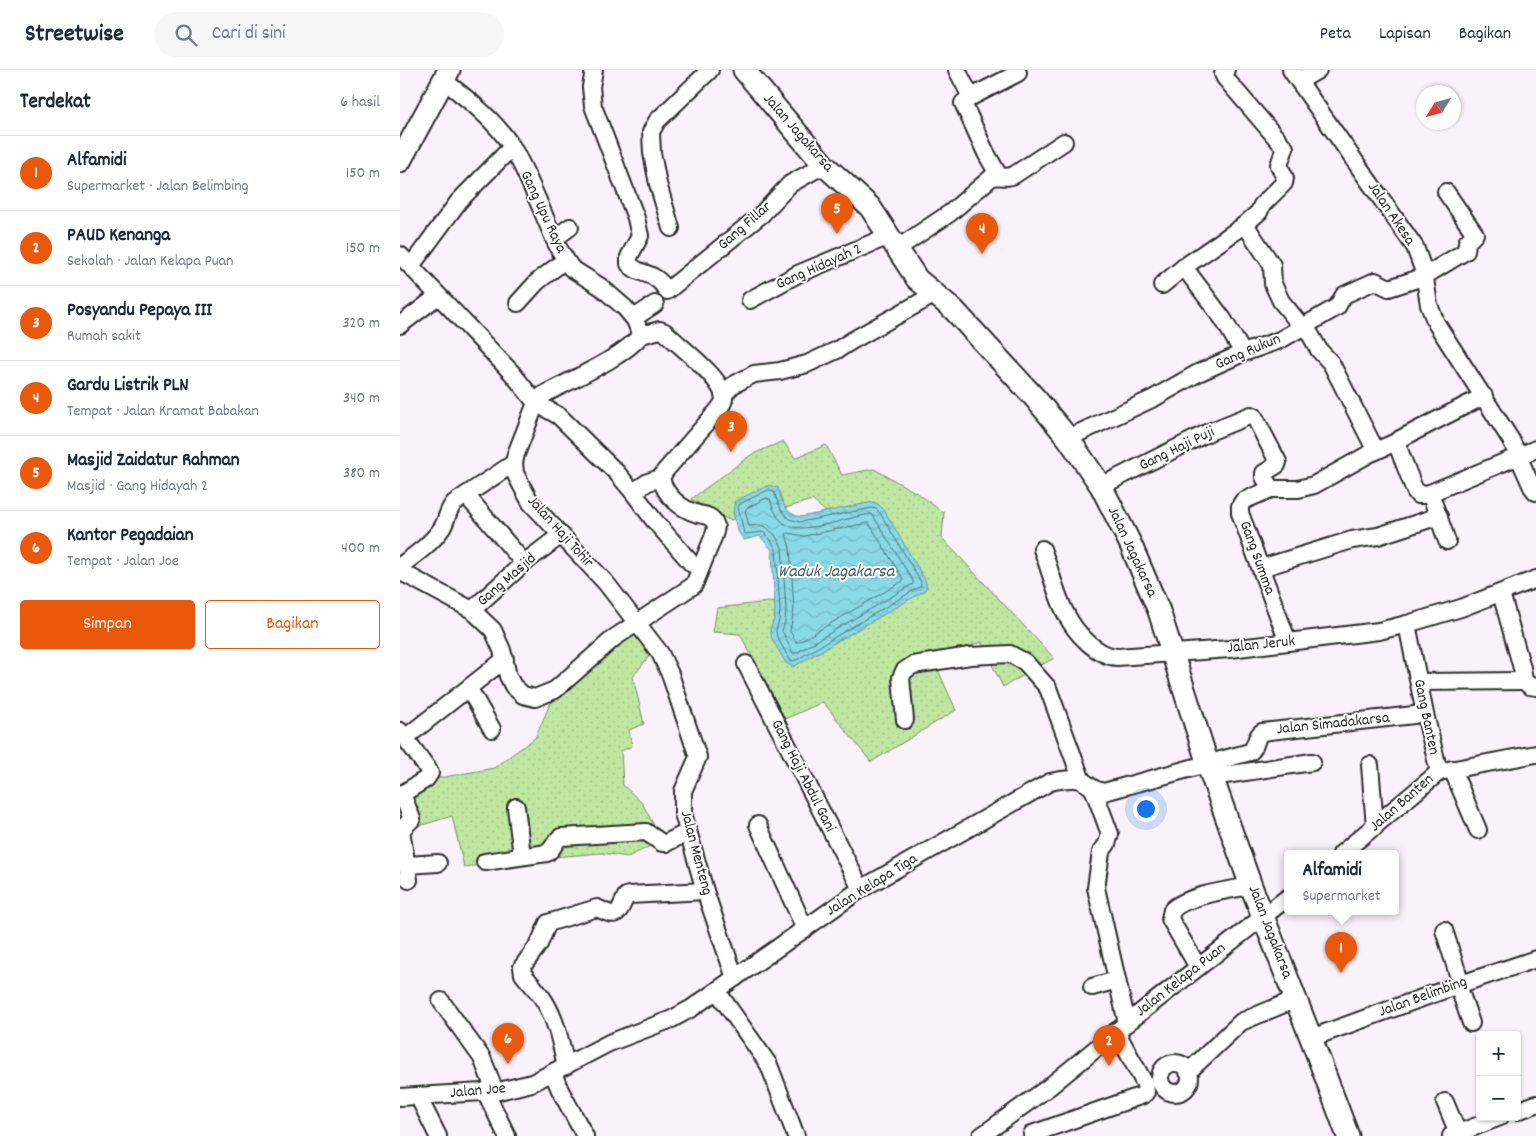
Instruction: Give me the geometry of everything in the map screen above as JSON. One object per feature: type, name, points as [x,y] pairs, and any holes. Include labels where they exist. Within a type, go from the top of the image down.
[{"type":"main road","name":"Jalan Jagakarsa","points":[[744,70],[824,165],[870,208],[917,278],[954,310],[1008,368],[1068,438],[1101,486],[1143,571],[1159,610],[1209,770],[1251,886],[1348,1136]]},
{"type":"main road","points":[[400,161],[446,75]]},
{"type":"street","name":"Gang Fillar","points":[[594,70],[591,87],[593,106],[640,232],[629,257],[629,264],[631,268],[652,274],[667,291],[762,214],[790,184],[824,165]]},
{"type":"street","points":[[671,228],[654,166],[651,132],[657,122],[710,70]]},
{"type":"street","points":[[957,70],[971,97]]},
{"type":"street","points":[[1295,75],[1318,70]]},
{"type":"street","points":[[1162,285],[1256,216],[1262,205],[1284,183],[1285,178],[1279,165],[1285,148],[1225,78],[1224,71]]},
{"type":"street","points":[[999,176],[963,103],[1018,73]]},
{"type":"street","name":"Gang Upu Raya","points":[[446,75],[512,147],[565,260],[571,268],[595,283],[618,301],[634,318],[641,335]]},
{"type":"street","name":"Jalan Akesa","points":[[1295,75],[1415,247],[1424,272],[1423,277],[1429,305],[1436,323],[1511,440],[1536,492]]},
{"type":"street","name":"Gang Hidayah 2","points":[[750,300],[798,274],[893,242],[950,213],[992,177],[999,176],[1005,178],[1014,175],[1064,142]]},
{"type":"street","points":[[512,147],[459,201],[406,261],[512,373],[536,403],[559,416],[617,473],[652,519],[692,564]]},
{"type":"street","points":[[1423,277],[1466,251],[1467,242],[1475,234],[1446,192]]},
{"type":"street","points":[[1243,226],[1248,229],[1272,265],[1273,284],[1281,301],[1304,326],[1319,350],[1331,363],[1376,450]]},
{"type":"street","points":[[554,239],[570,227]]},
{"type":"street","points":[[518,303],[538,282],[565,260]]},
{"type":"street","points":[[1184,267],[1223,318],[1243,352]]},
{"type":"street","name":"Gang Rukun","points":[[1068,438],[1154,398],[1198,373],[1243,352],[1280,340],[1337,307],[1344,295],[1375,281],[1389,288],[1423,277]]},
{"type":"street","points":[[723,395],[734,385],[754,374],[780,371],[807,364],[837,350],[935,294]]},
{"type":"street","points":[[400,325],[438,296]]},
{"type":"street","points":[[634,318],[655,304]]},
{"type":"street","points":[[401,572],[443,526],[449,510],[466,495],[514,463],[536,403],[542,395],[626,349],[637,341],[641,335],[660,330],[665,332],[711,374],[722,388],[724,400],[719,409],[661,478],[648,482],[633,492]]},
{"type":"street","points":[[1400,439],[1484,396]]},
{"type":"street","name":"Gang Haji Puji","points":[[1101,486],[1208,432],[1249,415],[1254,416],[1278,462],[1264,473],[1271,489]]},
{"type":"street","points":[[1271,489],[1298,489],[1314,485],[1376,450],[1396,442],[1416,491],[1418,495],[1422,496],[1536,449]]},
{"type":"street","name":"Jalan Haji Tohir","points":[[514,463],[515,472],[528,498],[542,516],[606,583],[637,622]]},
{"type":"street","points":[[472,610],[493,630],[506,659],[508,676],[513,686],[523,695],[534,698],[555,690],[614,638],[664,607],[694,585],[716,527],[715,523],[709,516],[690,511],[678,505],[664,487],[661,478]]},
{"type":"street","name":"Gang Summa","points":[[1271,489],[1243,501],[1240,506],[1240,513],[1288,642]]},
{"type":"street","points":[[1430,493],[1447,540]]},
{"type":"street","points":[[466,495],[524,563]]},
{"type":"street","points":[[1261,568],[1352,540],[1378,536],[1438,516]]},
{"type":"street","name":"Gang Masjid","points":[[401,572],[472,610],[524,563],[561,535]]},
{"type":"street","name":"Jalan Jeruk","points":[[1042,549],[1066,614],[1075,628],[1093,646],[1113,657],[1230,649],[1379,631],[1461,608],[1536,579]]},
{"type":"street","points":[[1419,682],[1530,684],[1501,593]]},
{"type":"street","name":"Jalan Menteng","points":[[637,622],[660,653],[670,674],[698,756],[684,791],[683,813],[705,891],[735,978]]},
{"type":"street","name":"Gang Banten","points":[[1406,624],[1419,682],[1446,770],[1536,754]]},
{"type":"street","points":[[905,720],[901,678],[904,671],[913,665],[970,656],[1010,654],[1025,662],[1048,688],[1110,834],[1108,844],[1101,852],[1096,888],[1117,980],[1122,1027],[1145,1084],[1146,1092],[1143,1095],[1033,1135],[1021,1108]]},
{"type":"street","points":[[438,863],[408,873],[401,830],[412,818],[401,793],[426,779],[430,773],[403,734],[468,689],[506,659]]},
{"type":"street","name":"Gang Haji Abdul Gani","points":[[746,664],[861,889]]},
{"type":"street","points":[[468,689],[492,729]]},
{"type":"street","name":"Jalan Simadakarsa","points":[[1209,770],[1250,752],[1255,747],[1257,737],[1262,732],[1414,715]]},
{"type":"street","points":[[1209,770],[1312,762]]},
{"type":"street","points":[[1370,765],[1374,827]]},
{"type":"street","name":"Jalan Kelapa Tiga","points":[[560,1069],[609,1043],[682,1014],[861,889],[1040,786],[1058,780],[1088,786],[1104,792],[1209,770]]},
{"type":"street","points":[[1446,770],[1478,830]]},
{"type":"street","name":"Jalan Banten","points":[[1346,850],[1446,770]]},
{"type":"street","points":[[516,807],[522,856]]},
{"type":"street","points":[[758,825],[804,929]]},
{"type":"street","points":[[485,862],[547,854],[561,837],[646,832],[662,843],[666,843],[688,832]]},
{"type":"street","points":[[1198,967],[1170,919],[1172,910],[1178,904],[1196,898],[1251,886]]},
{"type":"street","points":[[585,1136],[560,1090],[558,1030],[544,1001],[523,974],[522,966],[542,939],[548,923],[597,908],[612,915],[616,914],[619,912],[626,896],[629,895],[705,891]]},
{"type":"street","points":[[1264,917],[1284,900]]},
{"type":"street","name":"Jalan Kelapa Puan","points":[[981,1136],[1021,1108],[1264,917]]},
{"type":"street","points":[[1444,930],[1471,1023]]},
{"type":"street","name":"Jalan Belimbing","points":[[1311,1038],[1459,984],[1536,959]]},
{"type":"street","points":[[1092,987],[1117,980]]},
{"type":"street","points":[[717,991],[769,1065],[796,1136]]},
{"type":"street","points":[[1188,1072],[1241,1022],[1296,999]]},
{"type":"street","points":[[441,1001],[482,1058],[490,1091],[507,1136]]},
{"type":"street","name":"Jalan Joe","points":[[400,1097],[490,1091],[532,1083],[560,1069]]},
{"type":"street","points":[[418,1096],[438,1136]]},
{"type":"street","points":[[1445,1102],[1455,1135],[1490,1121]]},
{"type":"green space","points":[[783,441],[795,458],[826,445],[842,475],[874,469],[917,493],[944,513],[942,538],[1054,658],[1003,687],[981,642],[933,659],[956,710],[871,762],[823,702],[785,719],[740,634],[713,632],[717,608],[768,602],[805,604],[833,518],[812,500],[766,514],[729,520],[691,499],[751,455]]},
{"type":"green space","points":[[634,630],[649,656],[633,677],[644,724],[629,730],[632,746],[621,751],[623,785],[642,803],[662,840],[628,857],[602,853],[464,867],[452,816],[419,826],[402,803],[428,780],[494,768],[535,738],[550,704],[579,674]]},
{"type":"water","name":"Waduk Jagakarsa","points":[[769,485],[778,488],[785,507],[791,513],[801,517],[873,502],[878,504],[884,510],[925,580],[927,586],[924,591],[793,667],[786,663],[772,639],[770,629],[774,620],[775,610],[772,550],[760,536],[744,540],[739,532],[734,516],[735,501]]},
{"type":"place","name":"Masjid Zaidatur Rahman","points":[[837,234]]},
{"type":"place","name":"Gardu Listrik PLN","points":[[982,254]]},
{"type":"place","name":"Posyandu Pepaya III","points":[[731,452]]},
{"type":"place","name":"Alfamidi","points":[[1341,973]]},
{"type":"place","name":"Kantor Pegadaian","points":[[508,1064]]},
{"type":"place","name":"PAUD Kenanga","points":[[1109,1066]]}]
